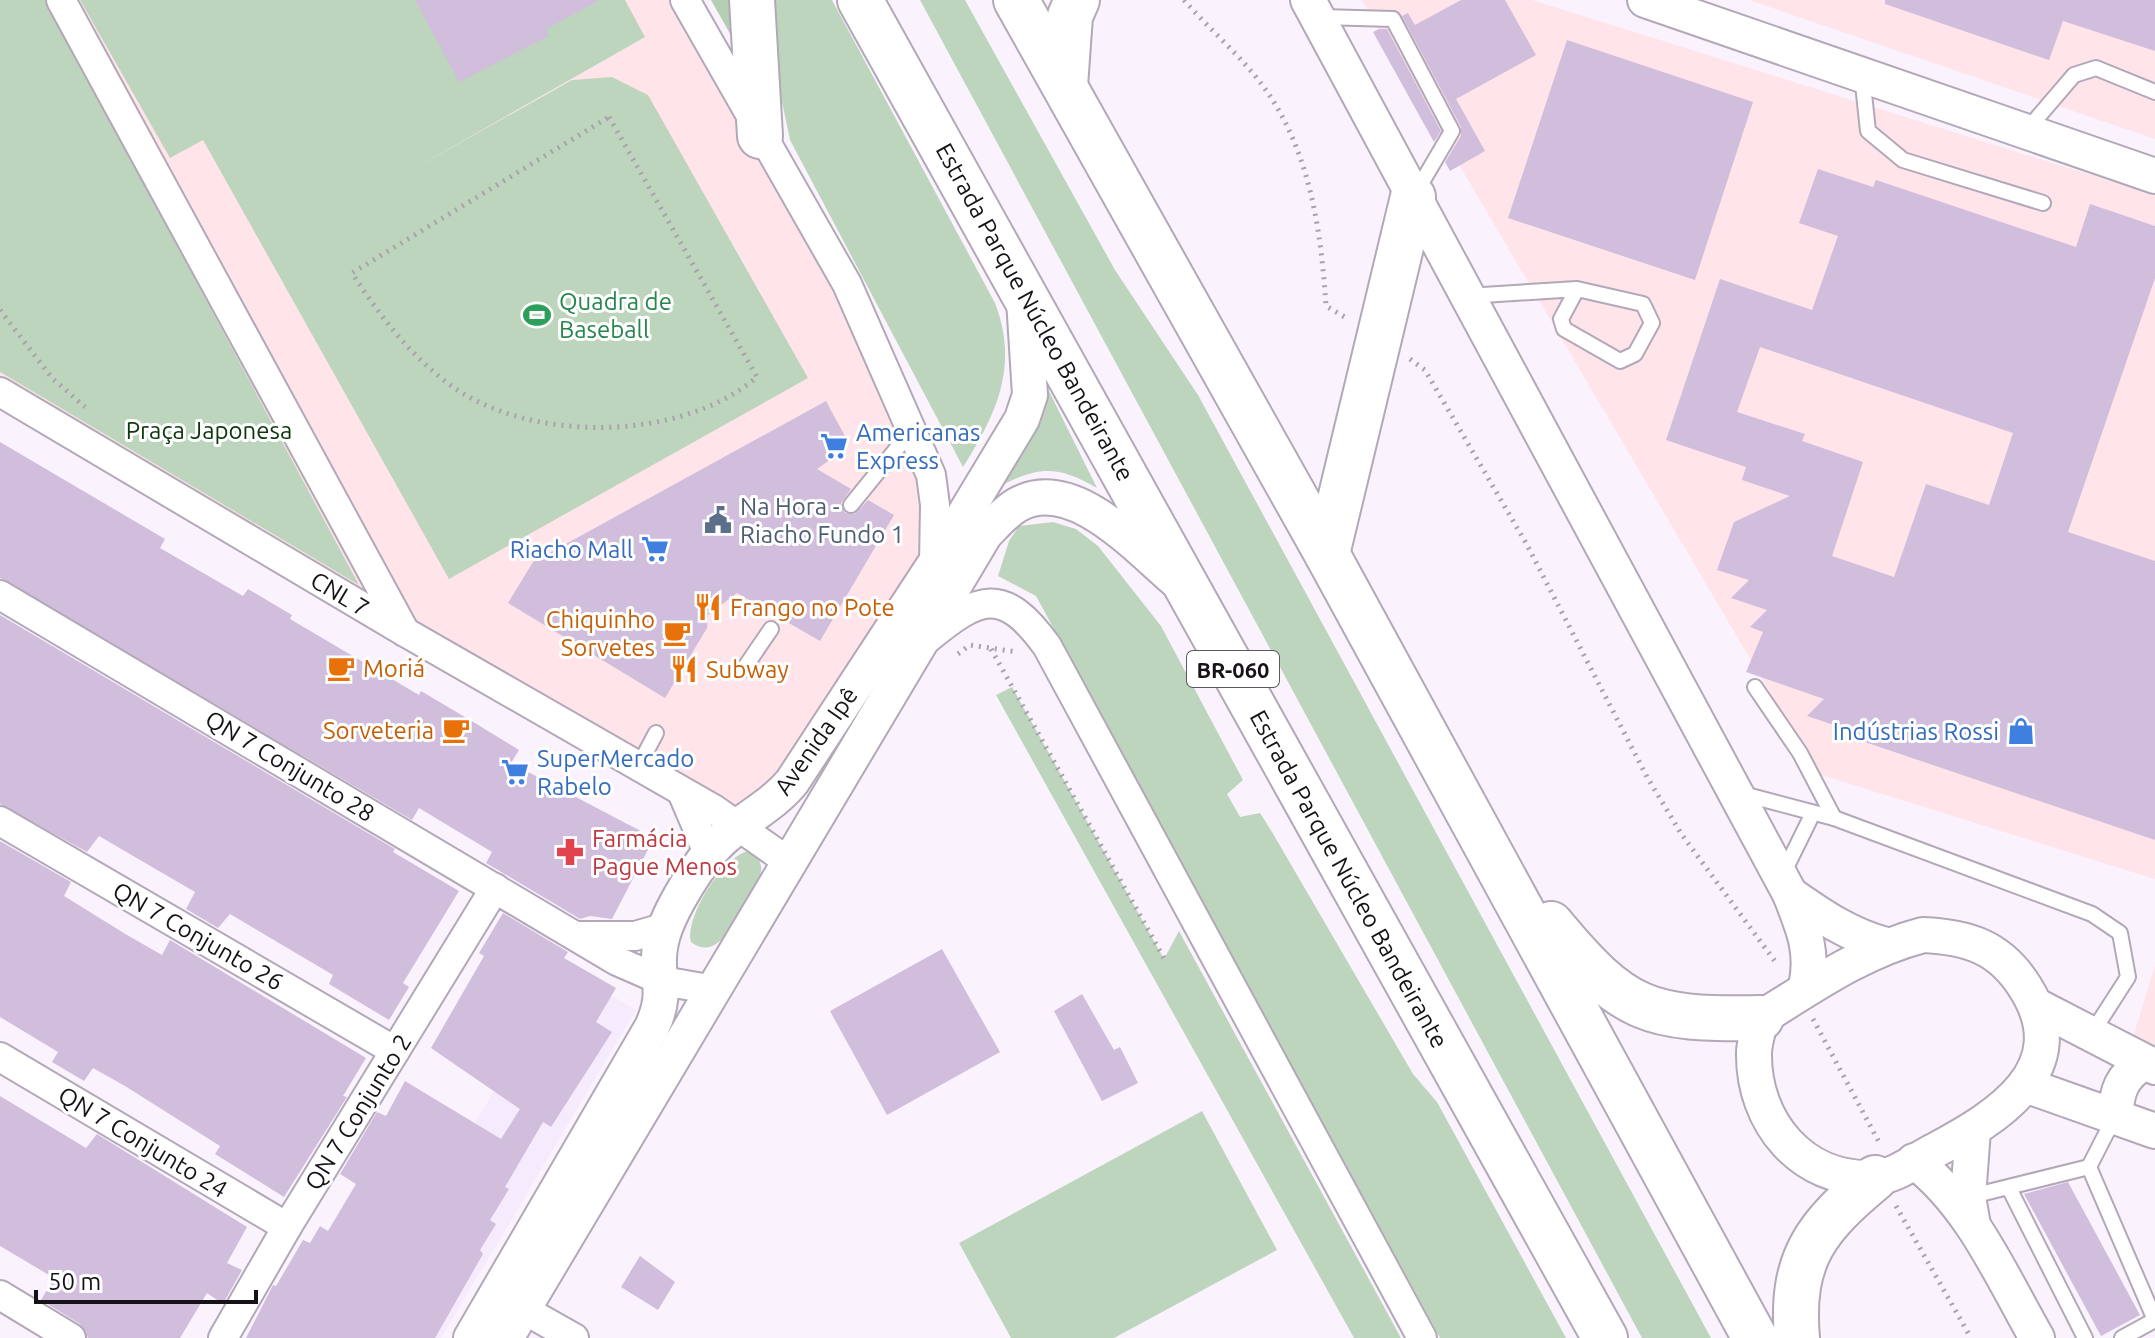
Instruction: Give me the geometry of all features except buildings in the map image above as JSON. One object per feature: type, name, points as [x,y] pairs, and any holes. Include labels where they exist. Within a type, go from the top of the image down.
[{"type":"highway","points":[[752,0],[760,136]]},
{"type":"highway","name":"Estrada Parque Núcleo Bandeirante","points":[[860,0],[1605,1338]]},
{"type":"highway","points":[[1016,0],[1490,849],[1755,1338]]},
{"type":"highway","points":[[1065,86],[1070,16],[1077,0]]},
{"type":"highway","points":[[1327,554],[1413,197]]},
{"type":"highway","points":[[1490,849],[1588,968],[1618,995],[1669,1015],[1761,1018]]},
{"type":"highway","points":[[1797,1338],[1794,1305],[1813,1240],[1832,1214],[1895,1170]]},
{"type":"street","points":[[61,0],[405,632]]},
{"type":"street","points":[[685,0],[847,284],[931,475],[935,505],[934,565]]},
{"type":"street","points":[[1645,0],[2155,176]]},
{"type":"street","points":[[1312,8],[1785,886],[1808,940],[1812,963],[1803,990]]},
{"type":"street","name":"Avenida Ipê","points":[[509,1315],[662,1006],[663,981],[659,955],[666,927],[708,853],[739,825],[779,797],[792,782],[934,565],[1022,419],[1030,395],[1023,288]]},
{"type":"street","name":"CNL 7","points":[[0,392],[739,825],[789,862]]},
{"type":"street","name":"Avenida Ipê","points":[[471,1338],[509,1315],[714,990],[789,862],[936,652],[985,534],[1017,505],[1034,498],[1056,497],[1093,512],[1190,593]]},
{"type":"street","name":"QN 7 Conjunto 28","points":[[0,595],[495,888],[580,935],[617,961],[663,981],[714,990]]},
{"type":"street","points":[[936,652],[962,610],[984,603],[1008,607],[1022,617],[1047,646],[1422,1338]]},
{"type":"street","points":[[682,792],[708,853]]},
{"type":"street","name":"QN 7 Conjunto 26","points":[[0,821],[395,1051]]},
{"type":"street","points":[[1785,886],[1836,926],[1860,938],[1886,945]]},
{"type":"street","name":"QN 7 Conjunto 2","points":[[223,1338],[287,1227],[495,888]]},
{"type":"street","name":"QN 7 Conjunto 28","points":[[580,935],[635,936],[666,927]]},
{"type":"street","points":[[2037,1338],[1970,1211],[1932,1174],[1895,1170],[1824,1170],[1800,1158],[1778,1134],[1763,1109],[1756,1083],[1753,1051],[1761,1018],[1803,990],[1886,945],[1923,935],[1957,936],[1980,943],[2001,957],[2037,1006],[2149,1065]]},
{"type":"street","points":[[1895,1170],[1973,1130],[2028,1086],[2041,1058],[2037,1006]]},
{"type":"street","name":"QN 7 Conjunto 24","points":[[0,1057],[287,1227]]},
{"type":"street","points":[[2115,1116],[2118,1091],[2124,1077],[2149,1065]]},
{"type":"street","points":[[2028,1086],[2155,1131]]},
{"type":"street","points":[[1970,1211],[1973,1130]]},
{"type":"street","points":[[0,1295],[71,1338]]},
{"type":"street","points":[[509,1315],[574,1338]]},
{"type":"lane","points":[[1312,8],[1393,19],[1452,131],[1413,197]]},
{"type":"lane","points":[[2025,131],[2074,75],[2096,68],[2155,92]]},
{"type":"lane","points":[[1862,75],[1868,131],[1903,160],[2043,203]]},
{"type":"lane","points":[[1467,296],[1577,289],[1643,304],[1652,323],[1635,354],[1620,361],[1564,329],[1561,319],[1577,289]]},
{"type":"lane","points":[[851,505],[911,431]]},
{"type":"lane","points":[[743,670],[771,629]]},
{"type":"lane","points":[[1755,687],[1800,753],[1834,818]]},
{"type":"lane","points":[[638,767],[656,733]]},
{"type":"lane","points":[[1735,792],[1812,815],[1834,818],[2092,914],[2120,933],[2128,977],[2090,1035]]},
{"type":"lane","points":[[1785,886],[1812,815]]},
{"type":"lane","points":[[1970,1211],[2009,1188],[2089,1167],[2115,1116]]},
{"type":"lane","points":[[2089,1167],[2155,1320],[2122,1338]]},
{"type":"lane","points":[[2009,1188],[2085,1338]]},
{"type":"path","points":[[1184,0],[1263,87],[1300,154],[1322,237],[1326,306],[1381,338],[1425,370],[1526,543],[1647,777],[1682,835],[1803,990],[1895,1170],[1895,1206],[1971,1338]]},
{"type":"path","points":[[609,117],[757,377],[694,412],[645,425],[595,429],[527,417],[473,398],[420,360],[352,273],[609,117]]},
{"type":"path","points":[[0,310],[52,378],[96,416]]},
{"type":"path","points":[[936,652],[970,645],[1027,653],[1047,646]]},
{"type":"path","points":[[990,648],[1165,960]]},
{"type":"shaded area","points":[[0,0],[692,0],[903,395],[933,565],[739,829],[0,386]]},
{"type":"shaded area","points":[[1362,0],[1532,0],[2155,195],[2155,879],[1818,774]]},
{"type":"shaded area","points":[[1749,0],[2155,0],[2155,139]]},
{"type":"shaded area","points":[[2155,965],[2155,1084],[2122,1074]]},
{"type":"shaded area","points":[[567,969],[636,1010],[441,1338],[346,1338]]},
{"type":"green space","name":"Praça Japonesa","points":[[0,0],[45,0],[359,585],[0,372]]},
{"type":"green space","name":"Quadra de Baseball","points":[[80,0],[625,0],[645,37],[410,171],[572,80],[612,77],[648,95],[808,378],[449,579],[203,140],[170,158]]},
{"type":"green space","points":[[711,0],[735,0],[737,46]]},
{"type":"green space","points":[[772,0],[832,0],[995,303],[1005,348],[1001,388],[986,427],[963,467],[790,140],[777,78]]},
{"type":"green space","points":[[920,0],[965,0],[1115,270],[1198,395],[1711,1338],[1642,1338]]},
{"type":"green space","points":[[1045,383],[1097,488],[1070,475],[1048,471],[1025,475],[998,487]]},
{"type":"green space","points":[[1053,522],[1076,529],[1098,546],[1161,626],[1243,780],[1227,794],[1240,817],[1260,813],[1272,832],[1413,1074],[1437,1102],[1566,1338],[1440,1338],[1036,596],[998,576],[1009,541],[1019,526]]},
{"type":"green space","points":[[1012,687],[1164,959],[1179,931],[1401,1338],[1354,1338],[996,695]]},
{"type":"green space","points":[[748,851],[759,859],[760,875],[731,927],[718,943],[710,947],[691,942],[694,918],[708,889],[728,864]]},
{"type":"green space","points":[[1202,1111],[1277,1250],[1114,1338],[1011,1338],[959,1243]]},
{"type":"place","name":"Quadra de Baseball","points":[[537,315]]},
{"type":"place","name":"Americanas Express","points":[[834,446]]},
{"type":"place","name":"Na Hora - Riacho Fundo 1","points":[[718,520]]},
{"type":"place","name":"Riacho Mall","points":[[655,549]]},
{"type":"place","name":"Frango no Pote","points":[[708,607]]},
{"type":"place","name":"Chiquinho Sorvetes","points":[[677,633]]},
{"type":"place","name":"Moriá","points":[[341,668]]},
{"type":"place","name":"Subway","points":[[684,669]]},
{"type":"place","name":"Sorveteria","points":[[456,730]]},
{"type":"place","name":"Indústrias Rossi","points":[[2021,731]]},
{"type":"place","name":"SuperMercado Rabelo","points":[[515,772]]},
{"type":"place","name":"Farmácia Pague Menos","points":[[570,852]]}]
